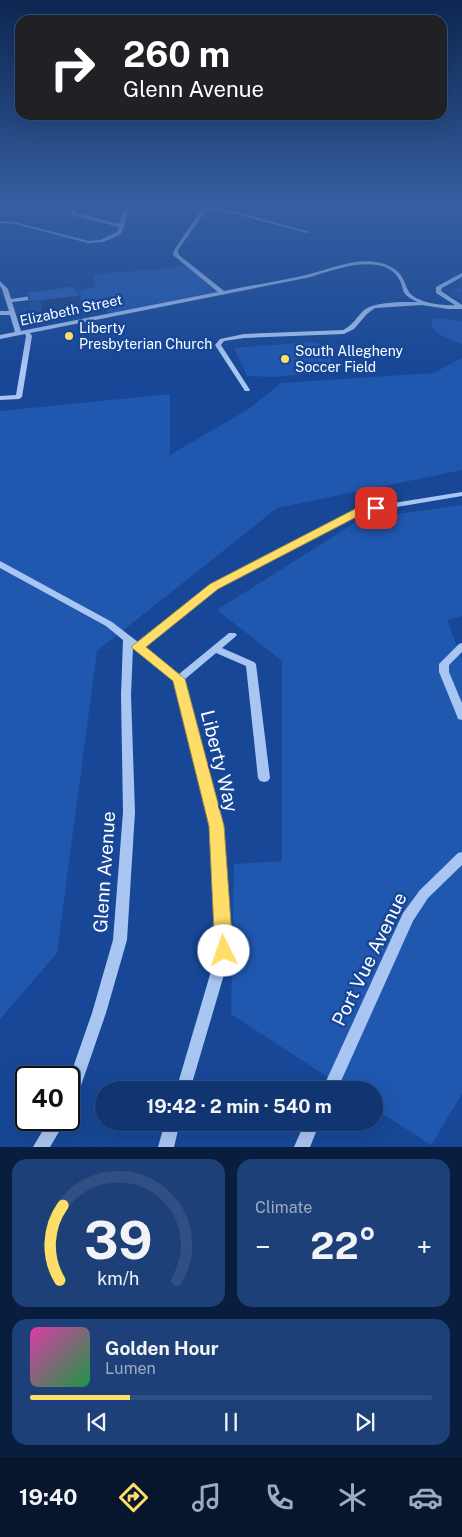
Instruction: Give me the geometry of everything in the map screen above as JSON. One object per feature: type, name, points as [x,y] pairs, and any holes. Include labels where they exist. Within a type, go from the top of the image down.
[{"type":"street","points":[[182,260],[222,292]]},
{"type":"street","name":"Elizabeth Street","points":[[0,337],[311,274],[350,264],[382,266],[394,271],[410,295],[426,304]]},
{"type":"street","points":[[461,306],[438,292],[439,287],[462,275]]},
{"type":"street","points":[[0,283],[8,298],[19,334]]},
{"type":"street","points":[[8,298],[43,297]]},
{"type":"street","points":[[247,390],[218,345],[222,340],[244,336],[349,331],[371,308],[382,305],[426,304],[448,308],[461,306]]},
{"type":"street","points":[[0,312],[12,314]]},
{"type":"street","points":[[0,398],[15,398],[19,394],[29,336],[27,332]]},
{"type":"street","points":[[133,643],[214,587],[359,511],[462,494]]},
{"type":"street","points":[[0,564],[78,605],[109,624],[179,679],[232,634]]},
{"type":"street","name":"Glenn Avenue","points":[[80,1068],[99,1014],[120,940],[129,812],[126,695],[133,643]]},
{"type":"street","points":[[462,646],[444,664],[444,672],[462,716]]},
{"type":"street","points":[[215,649],[251,664],[264,778]]},
{"type":"street","name":"Liberty Way","points":[[179,679],[216,826],[224,951],[186,1081]]},
{"type":"street","name":"Port Vue Avenue","points":[[333,1081],[408,917],[424,894],[462,857]]},
{"type":"street","points":[[41,1147],[51,1131]]},
{"type":"street","points":[[166,1147],[170,1131]]},
{"type":"street","points":[[302,1147],[310,1131]]},
{"type":"shaded area","points":[[187,265],[222,292],[110,315],[99,303],[81,306],[73,293],[95,286],[93,275],[164,269]]},
{"type":"shaded area","points":[[433,318],[462,321],[462,344],[437,332],[431,326]]},
{"type":"shaded area","name":"South Allegheny Soccer Field","points":[[309,342],[327,345],[334,371],[275,377],[247,376],[234,348]]},
{"type":"shaded area","points":[[462,358],[462,470],[277,508],[97,651],[57,953],[0,1019],[0,411],[170,394],[170,455],[250,408],[281,383],[433,373]]},
{"type":"shaded area","points":[[462,505],[462,616],[447,620],[462,659],[462,1094],[431,1145],[383,1114],[383,1081],[333,1081],[231,1014],[234,864],[282,861],[282,661],[217,610],[361,519]]},
{"type":"building","points":[[74,286],[80,296],[30,302],[27,292]]},
{"type":"building","points":[[462,286],[462,294],[452,289]]},
{"type":"place","name":"Liberty Presbyterian Church","points":[[69,336]]},
{"type":"place","name":"South Allegheny Soccer Field","points":[[285,359]]},
{"type":"route","points":[[224,951],[216,826],[179,679],[138,647],[214,587],[359,511],[376,508]]}]
